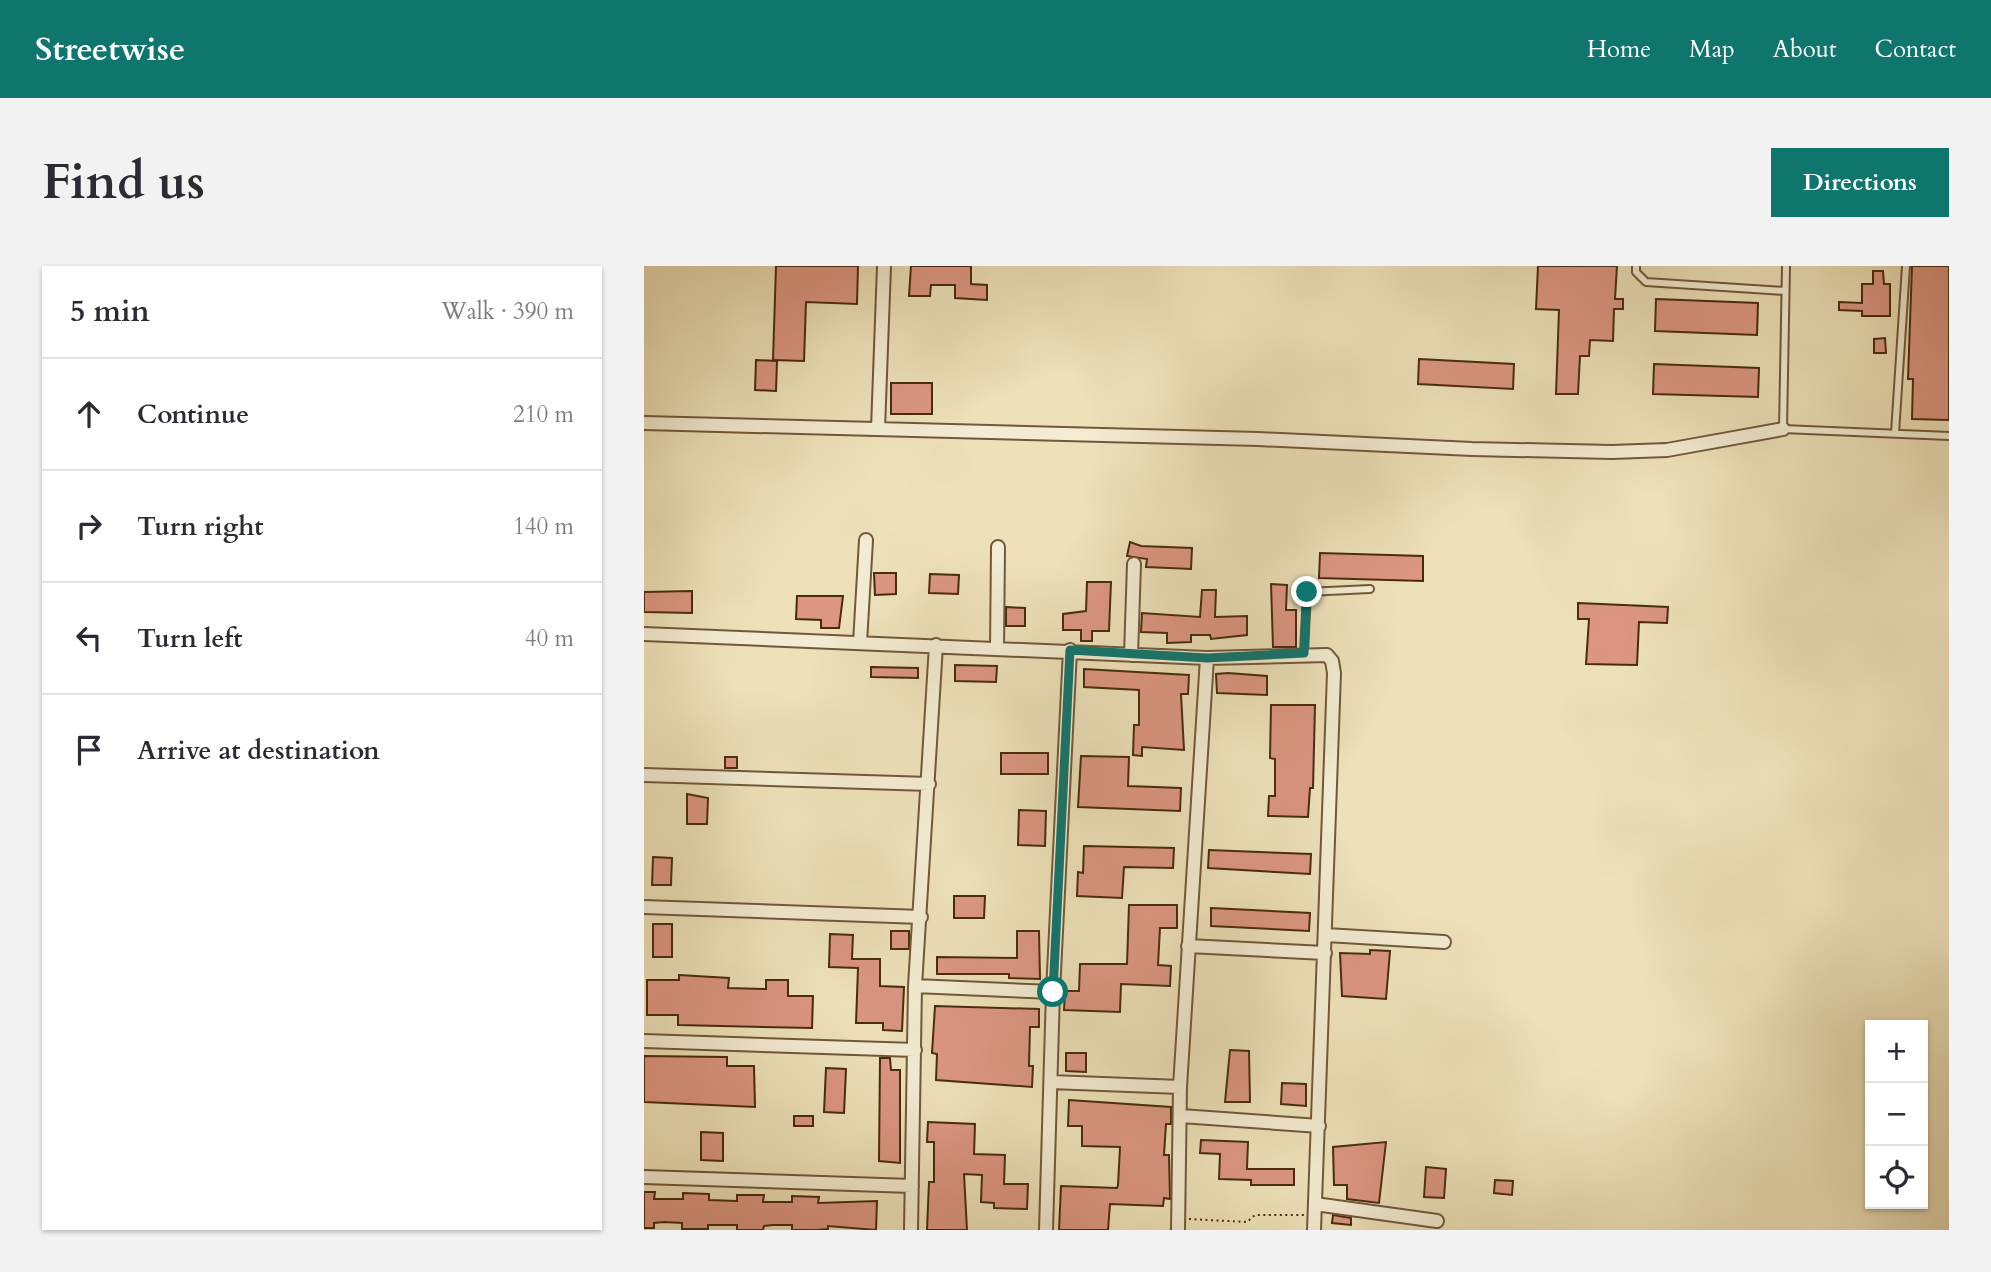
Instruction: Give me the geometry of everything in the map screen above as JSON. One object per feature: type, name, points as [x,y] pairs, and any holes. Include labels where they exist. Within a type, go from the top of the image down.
[{"type":"street","points":[[878,429],[884,266]]},
{"type":"street","points":[[644,423],[1258,439],[1472,449],[1612,452],[1667,450],[1783,429]]},
{"type":"street","points":[[860,643],[866,540]]},
{"type":"street","points":[[997,649],[998,547]]},
{"type":"street","points":[[1131,655],[1134,564]]},
{"type":"street","points":[[644,634],[1070,650],[1207,658],[1304,653],[1327,655],[1332,661],[1334,673],[1314,1230]]},
{"type":"street","points":[[911,1230],[915,986],[936,645]]},
{"type":"street","points":[[1046,1230],[1053,992],[1070,650]]},
{"type":"street","points":[[1178,1226],[1180,1087],[1207,658]]},
{"type":"street","points":[[644,775],[929,784]]},
{"type":"street","points":[[644,907],[921,917]]},
{"type":"street","points":[[1326,934],[1444,942]]},
{"type":"street","points":[[1188,946],[1325,953]]},
{"type":"street","points":[[915,986],[1053,992]]},
{"type":"street","points":[[644,1041],[915,1051]]},
{"type":"street","points":[[1051,1082],[1180,1087]]},
{"type":"street","points":[[1181,1116],[1319,1126]]},
{"type":"street","points":[[644,1177],[912,1186]]},
{"type":"street","points":[[1315,1210],[1437,1221]]},
{"type":"lane","points":[[1636,266],[1636,272],[1646,282],[1785,291]]},
{"type":"lane","points":[[1786,266],[1783,429],[1949,436]]},
{"type":"lane","points":[[1895,433],[1906,266]]},
{"type":"lane","points":[[1304,653],[1307,592],[1370,589]]},
{"type":"path","points":[[1178,1226],[1208,1218],[1247,1222],[1255,1215],[1315,1210]]},
{"type":"building","points":[[776,266],[858,266],[857,304],[806,302],[804,361],[773,360]]},
{"type":"building","points":[[911,266],[971,266],[971,284],[987,285],[987,300],[955,298],[955,285],[931,285],[930,296],[909,296]]},
{"type":"building","points":[[1538,266],[1617,266],[1615,299],[1623,299],[1623,309],[1614,309],[1613,341],[1590,340],[1589,356],[1580,356],[1578,394],[1556,394],[1559,310],[1536,309]]},
{"type":"building","points":[[1912,266],[1949,266],[1949,420],[1912,419],[1913,379],[1908,379]]},
{"type":"building","points":[[1873,271],[1883,271],[1884,284],[1890,284],[1890,316],[1862,316],[1862,311],[1839,310],[1839,302],[1862,303],[1862,284],[1873,284]]},
{"type":"building","points":[[1656,299],[1758,303],[1757,335],[1655,331]]},
{"type":"building","points":[[1885,338],[1886,353],[1874,353],[1874,339]]},
{"type":"building","points":[[1419,359],[1514,364],[1513,389],[1418,384]]},
{"type":"building","points":[[756,360],[777,361],[776,391],[755,390]]},
{"type":"building","points":[[1654,364],[1759,368],[1758,397],[1653,394]]},
{"type":"building","points":[[891,383],[932,383],[932,414],[891,414]]},
{"type":"building","points":[[1130,542],[1141,546],[1192,548],[1191,569],[1146,567],[1147,559],[1127,556]]},
{"type":"building","points":[[1320,553],[1423,556],[1423,581],[1319,578]]},
{"type":"building","points":[[874,573],[896,573],[896,594],[875,595]]},
{"type":"building","points":[[930,574],[959,575],[958,594],[929,593]]},
{"type":"building","points":[[1087,582],[1111,582],[1109,631],[1092,631],[1092,641],[1081,641],[1081,630],[1063,630],[1063,614],[1086,611]]},
{"type":"building","points":[[1271,584],[1287,585],[1286,610],[1296,610],[1296,647],[1273,647]]},
{"type":"building","points":[[1202,590],[1216,590],[1215,617],[1247,616],[1247,635],[1211,639],[1210,635],[1191,635],[1191,642],[1167,643],[1167,633],[1141,632],[1142,613],[1200,617]]},
{"type":"building","points":[[692,591],[692,613],[644,612],[644,592]]},
{"type":"building","points":[[797,596],[843,596],[839,628],[821,628],[821,620],[796,619]]},
{"type":"building","points":[[1578,603],[1668,607],[1667,623],[1639,622],[1637,665],[1586,664],[1589,619],[1578,619]]},
{"type":"building","points":[[1006,607],[1025,608],[1025,626],[1006,626]]},
{"type":"building","points":[[955,665],[997,666],[996,682],[955,681]]},
{"type":"building","points":[[871,667],[918,668],[918,678],[871,677]]},
{"type":"building","points":[[1084,669],[1189,675],[1188,694],[1181,694],[1184,750],[1142,747],[1142,756],[1133,755],[1134,725],[1139,725],[1139,690],[1084,687]]},
{"type":"building","points":[[1216,674],[1267,676],[1267,695],[1217,693]]},
{"type":"building","points":[[1271,705],[1315,705],[1313,788],[1310,788],[1308,817],[1268,816],[1269,796],[1275,796],[1275,759],[1270,758]]},
{"type":"building","points":[[1001,753],[1048,753],[1048,774],[1001,774]]},
{"type":"building","points":[[1081,756],[1129,757],[1128,786],[1181,788],[1180,811],[1078,807]]},
{"type":"building","points":[[725,757],[737,757],[737,768],[725,768]]},
{"type":"building","points":[[687,794],[708,798],[707,824],[687,824]]},
{"type":"building","points":[[1019,810],[1046,811],[1045,846],[1018,845]]},
{"type":"building","points":[[1084,846],[1174,848],[1173,868],[1124,867],[1122,898],[1077,896],[1078,872],[1083,873]]},
{"type":"building","points":[[1209,850],[1311,854],[1310,874],[1208,868]]},
{"type":"building","points":[[653,857],[672,858],[671,885],[652,885]]},
{"type":"building","points":[[954,896],[985,896],[984,918],[954,918]]},
{"type":"building","points":[[1129,905],[1177,905],[1177,928],[1160,928],[1158,965],[1171,966],[1170,986],[1121,984],[1120,1012],[1064,1010],[1065,991],[1079,991],[1080,964],[1127,964]]},
{"type":"building","points":[[1211,908],[1310,913],[1309,931],[1211,926]]},
{"type":"building","points":[[653,924],[672,924],[672,957],[653,957]]},
{"type":"building","points":[[891,931],[909,931],[909,949],[891,949]]},
{"type":"building","points":[[1017,931],[1039,931],[1040,979],[1009,978],[1009,974],[937,974],[937,957],[1017,958]]},
{"type":"building","points":[[830,934],[853,935],[852,959],[880,959],[880,986],[904,987],[902,1031],[883,1030],[883,1023],[856,1023],[858,968],[829,967]]},
{"type":"building","points":[[1370,950],[1390,951],[1386,999],[1342,996],[1340,953],[1370,954]]},
{"type":"building","points":[[679,975],[729,978],[728,988],[766,989],[766,980],[788,980],[788,996],[813,996],[812,1028],[678,1025],[678,1015],[647,1015],[647,980],[679,980]]},
{"type":"building","points":[[935,1006],[1039,1009],[1039,1027],[1030,1027],[1029,1066],[1033,1066],[1032,1087],[936,1080],[937,1054],[932,1053]]},
{"type":"building","points":[[1230,1050],[1249,1051],[1250,1102],[1225,1102]]},
{"type":"building","points":[[1066,1053],[1086,1053],[1086,1072],[1066,1071]]},
{"type":"building","points":[[644,1056],[727,1057],[727,1066],[754,1066],[755,1107],[644,1102]]},
{"type":"building","points":[[880,1058],[890,1058],[891,1070],[900,1070],[900,1163],[879,1161]]},
{"type":"building","points":[[826,1068],[846,1069],[844,1113],[824,1112]]},
{"type":"building","points":[[1282,1083],[1306,1084],[1306,1106],[1281,1104]]},
{"type":"building","points":[[1069,1100],[1171,1107],[1171,1124],[1166,1124],[1164,1155],[1169,1155],[1170,1199],[1164,1198],[1163,1206],[1110,1204],[1108,1230],[1059,1230],[1061,1186],[1117,1188],[1118,1185],[1120,1147],[1082,1146],[1082,1126],[1068,1126]]},
{"type":"building","points":[[794,1116],[813,1116],[813,1126],[794,1126]]},
{"type":"building","points":[[928,1122],[975,1124],[974,1154],[1005,1155],[1004,1184],[1028,1184],[1027,1209],[994,1208],[994,1203],[981,1202],[982,1175],[964,1174],[967,1230],[927,1230],[929,1182],[934,1182],[934,1142],[927,1142]]},
{"type":"building","points":[[701,1132],[723,1133],[723,1161],[701,1160]]},
{"type":"building","points":[[1201,1140],[1248,1142],[1247,1169],[1294,1169],[1294,1185],[1251,1185],[1251,1180],[1219,1179],[1220,1154],[1200,1153]]},
{"type":"building","points":[[1386,1142],[1379,1203],[1347,1199],[1347,1185],[1334,1185],[1333,1147]]},
{"type":"building","points":[[1426,1167],[1446,1169],[1444,1198],[1424,1197]]},
{"type":"building","points":[[1495,1180],[1513,1181],[1512,1195],[1494,1193]]},
{"type":"building","points":[[644,1192],[655,1192],[654,1199],[683,1199],[683,1193],[709,1194],[709,1200],[737,1201],[737,1195],[764,1195],[763,1202],[792,1202],[792,1196],[819,1197],[818,1203],[877,1201],[876,1230],[828,1226],[828,1229],[792,1230],[792,1225],[764,1226],[763,1230],[737,1230],[737,1225],[708,1225],[708,1229],[682,1229],[682,1223],[664,1222],[654,1223],[654,1228],[644,1228]]},
{"type":"building","points":[[1333,1215],[1351,1218],[1351,1225],[1332,1223]]},
{"type":"route","points":[[1053,992],[1070,650],[1207,658],[1304,653],[1307,592]]}]
